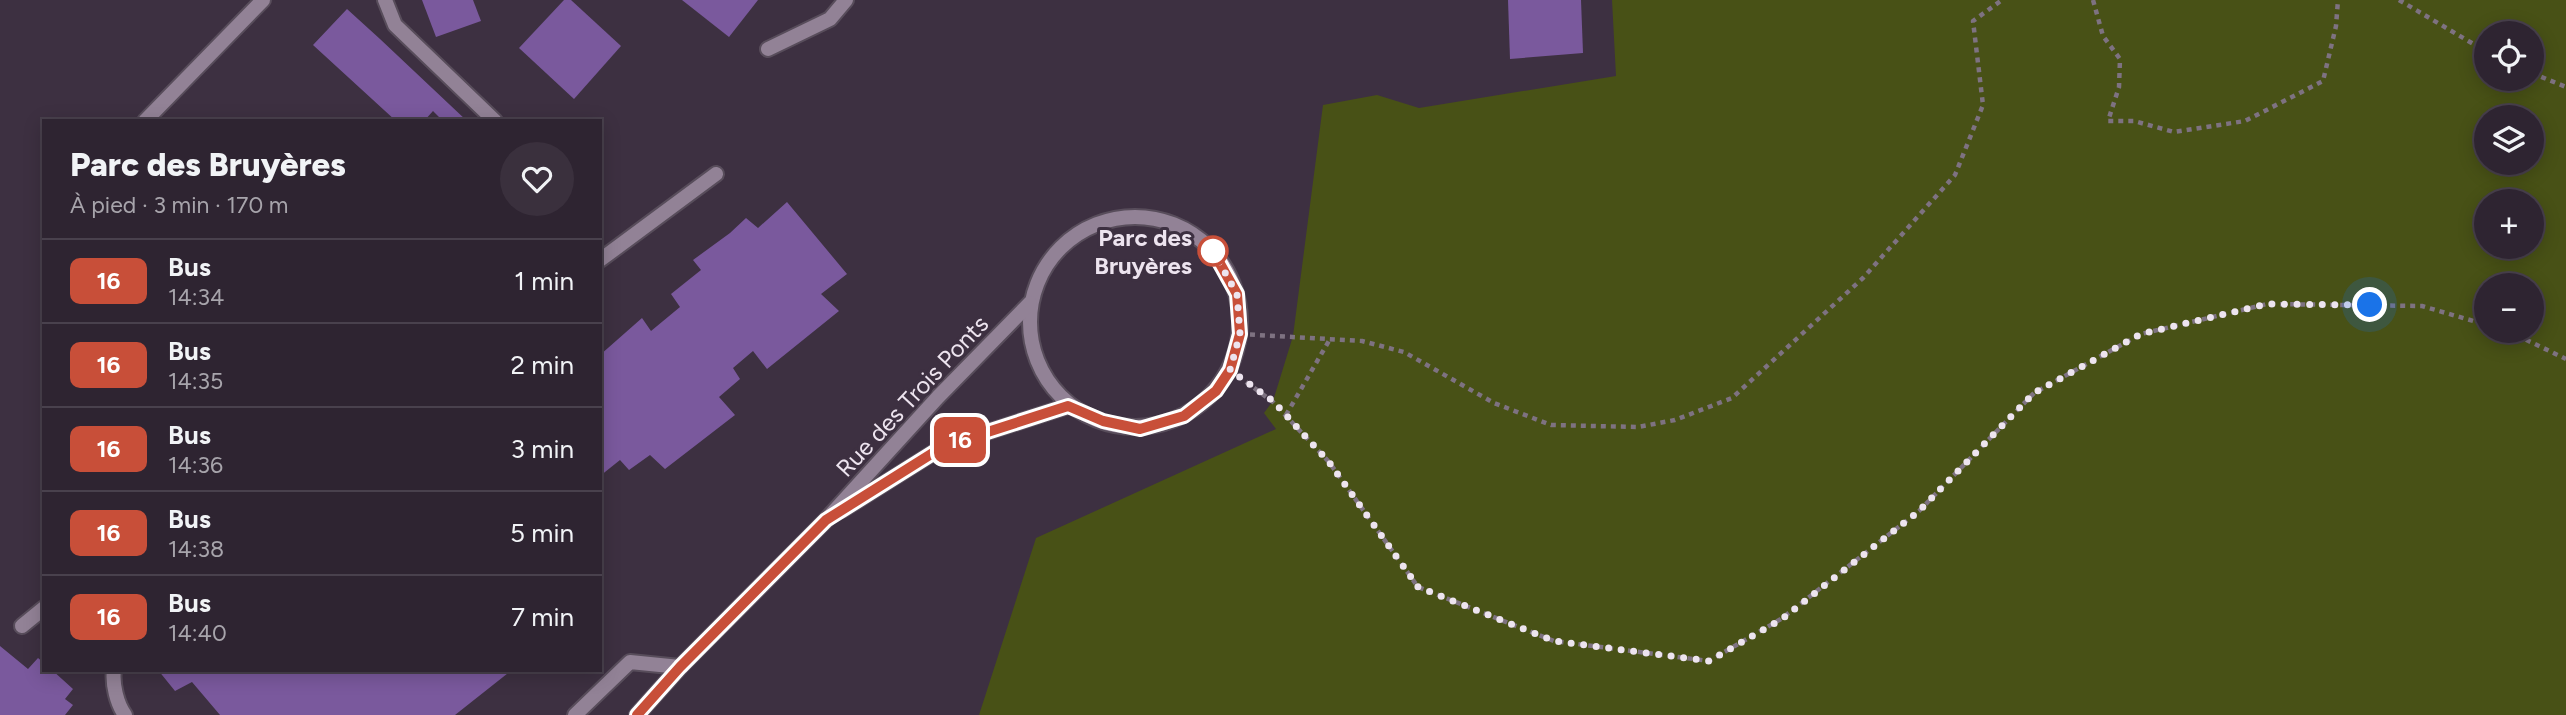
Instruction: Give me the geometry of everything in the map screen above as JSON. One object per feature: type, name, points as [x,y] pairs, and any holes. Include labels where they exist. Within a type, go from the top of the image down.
[{"type":"street","points":[[147,119],[263,0]]},
{"type":"street","points":[[385,0],[395,25],[493,119]]},
{"type":"street","points":[[768,49],[830,19],[846,0]]},
{"type":"street","points":[[602,259],[716,174]]},
{"type":"street","name":"Rue des Trois Ponts","points":[[1144,217],[1186,230],[1213,251],[1237,294],[1240,334],[1230,370],[1216,391],[1184,416],[1140,429],[1103,421],[1068,406],[1054,392],[1032,352],[1030,303],[1041,273],[1070,239],[1109,220],[1144,217]]},
{"type":"street","name":"Rue des Trois Ponts","points":[[637,715],[680,667],[826,520],[938,397],[1030,303]]},
{"type":"street","name":"Rue des Trois Ponts","points":[[826,520],[944,446],[1068,406]]},
{"type":"street","points":[[22,626],[42,610]]},
{"type":"street","points":[[575,715],[630,662],[680,667]]},
{"type":"street","points":[[114,672],[120,708],[125,715]]},
{"type":"path","points":[[1240,334],[1362,341],[1404,352],[1494,403],[1551,425],[1638,427],[1675,420],[1732,398],[1863,278],[1955,175],[1983,105],[1973,21],[2002,0]]},
{"type":"path","points":[[2092,0],[2103,36],[2120,59],[2119,87],[2108,121],[2134,121],[2174,132],[2245,121],[2323,81],[2336,26],[2338,0]]},
{"type":"path","points":[[2399,0],[2474,44]]},
{"type":"path","points":[[2544,78],[2566,88]]},
{"type":"path","points":[[1230,370],[1273,401],[1329,462],[1418,587],[1554,641],[1709,661],[1782,619],[1919,511],[2034,393],[2141,334],[2267,304],[2421,306],[2474,321]]},
{"type":"path","points":[[1286,415],[1330,339]]},
{"type":"path","points":[[2533,343],[2566,359]]},
{"type":"green space","points":[[1612,0],[2566,0],[2566,715],[979,715],[1036,538],[1276,429],[1264,413],[1273,401],[1293,336],[1323,105],[1377,95],[1419,108],[1616,76]]},
{"type":"building","points":[[422,0],[473,0],[481,21],[436,37]]},
{"type":"building","points":[[564,0],[571,0],[621,46],[574,99],[519,48]]},
{"type":"building","points":[[682,0],[758,0],[729,37]]},
{"type":"building","points":[[1508,0],[1581,0],[1583,53],[1510,59]]},
{"type":"building","points":[[347,9],[465,119],[441,119],[433,111],[426,119],[394,119],[313,45]]},
{"type":"building","points":[[787,202],[847,274],[821,294],[839,311],[767,369],[753,351],[733,368],[740,379],[719,397],[735,415],[665,469],[650,455],[629,470],[620,460],[602,474],[602,353],[642,318],[651,331],[680,307],[671,294],[701,270],[693,260],[746,218],[758,228]]},
{"type":"building","points":[[0,646],[28,669],[38,658],[42,661],[42,672],[54,672],[73,689],[65,699],[73,705],[65,715],[0,715]]},
{"type":"building","points":[[160,672],[509,672],[455,715],[220,715],[192,682],[175,691]]},
{"type":"bus line","name":"16","points":[[637,715],[680,667],[826,520],[944,446],[1068,406],[1103,421],[1140,429],[1184,416],[1216,391],[1230,370],[1240,334],[1237,294],[1213,251]]},
{"type":"place","name":"Parc des Bruyères","points":[[1213,251]]},
{"type":"route","points":[[1213,251],[1237,294],[1240,334],[1230,370],[1273,401],[1329,462],[1418,587],[1554,641],[1709,661],[1782,619],[1919,511],[2034,393],[2141,334],[2267,304],[2370,305]]}]
